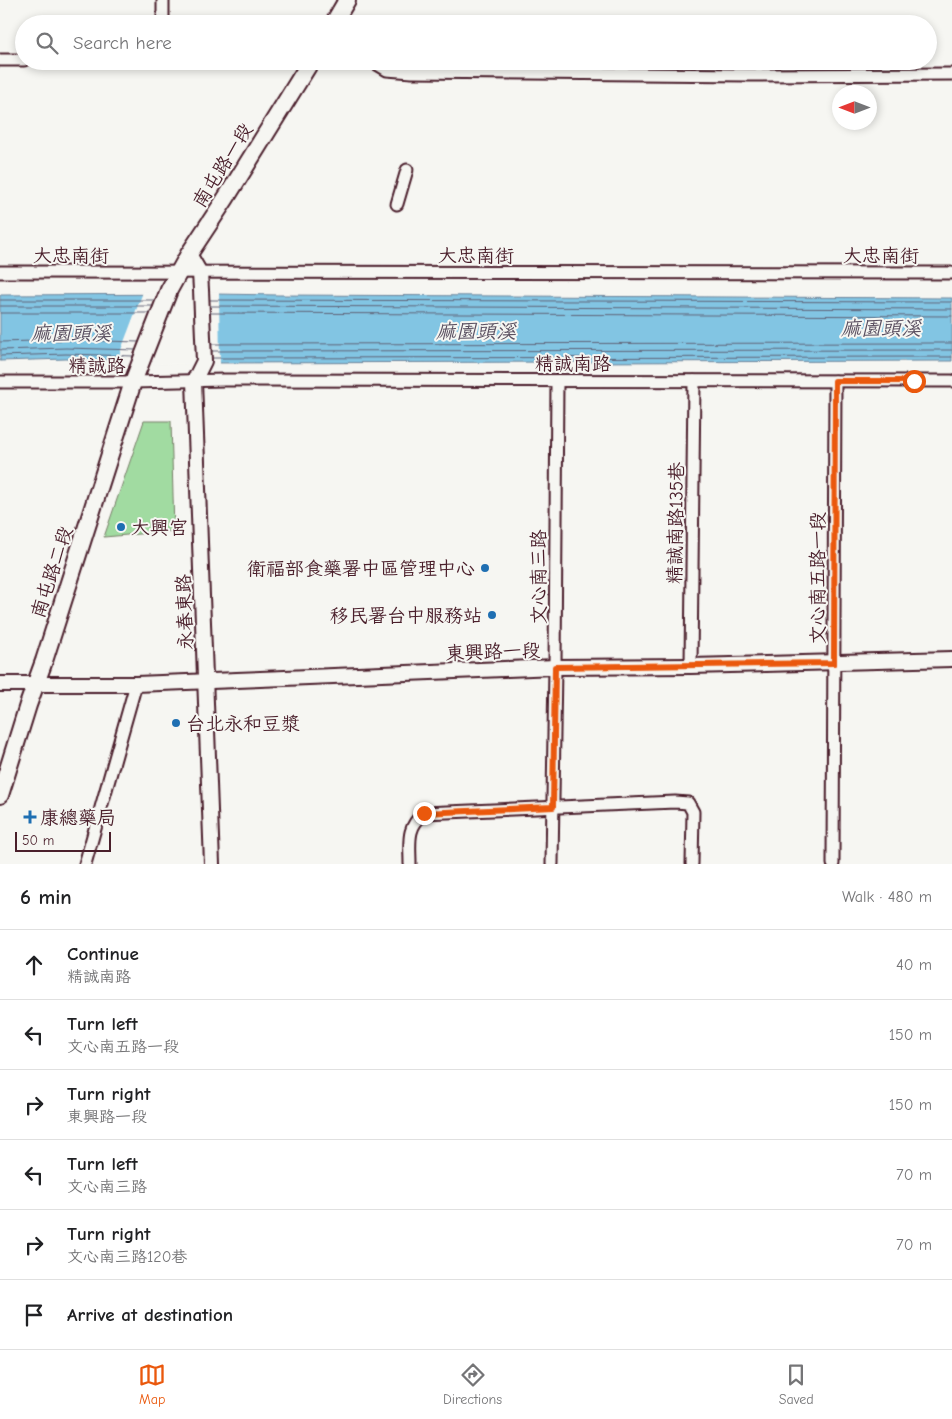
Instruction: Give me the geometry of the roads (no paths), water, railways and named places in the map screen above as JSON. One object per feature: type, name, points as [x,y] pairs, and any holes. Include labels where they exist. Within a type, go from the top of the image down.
[{"type":"main road","points":[[338,15],[347,0]]},
{"type":"main road","name":"南屯路一段","points":[[141,361],[169,290],[178,273],[305,70]]},
{"type":"main road","name":"南屯路二段","points":[[0,795],[141,361]]},
{"type":"street","points":[[163,0],[163,15]]},
{"type":"street","points":[[0,60],[15,60]]},
{"type":"street","points":[[387,70],[412,72],[749,75],[952,74]]},
{"type":"street","points":[[397,204],[407,170]]},
{"type":"street","points":[[189,254],[200,273]]},
{"type":"street","name":"大忠南街","points":[[0,272],[952,273]]},
{"type":"street","name":"永春東路","points":[[200,273],[204,361],[194,381],[212,864]]},
{"type":"street","name":"精誠南路","points":[[194,381],[952,381]]},
{"type":"street","name":"精誠路","points":[[0,382],[194,381]]},
{"type":"street","name":"文心南三路","points":[[552,864],[557,381]]},
{"type":"street","name":"精誠南路135巷","points":[[691,666],[694,381]]},
{"type":"street","name":"文心南五路一段","points":[[833,864],[835,381]]},
{"type":"street","name":"東興路一段","points":[[0,684],[136,684],[555,667],[691,666],[952,659]]},
{"type":"street","points":[[85,864],[136,684]]},
{"type":"street","points":[[410,864],[410,831],[415,820],[424,813],[675,802],[688,804],[693,812],[692,864]]},
{"type":"water","name":"麻園頭溪","points":[[214,294],[952,298],[952,361],[205,363],[66,359],[0,361],[0,295]]},
{"type":"place","name":"大興宮","points":[[121,527]]},
{"type":"place","name":"衛福部食藥署中區管理中心","points":[[485,568]]},
{"type":"place","name":"移民署台中服務站","points":[[492,615]]},
{"type":"place","name":"台北永和豆漿","points":[[176,723]]},
{"type":"place","name":"康總藥局","points":[[30,817]]}]
